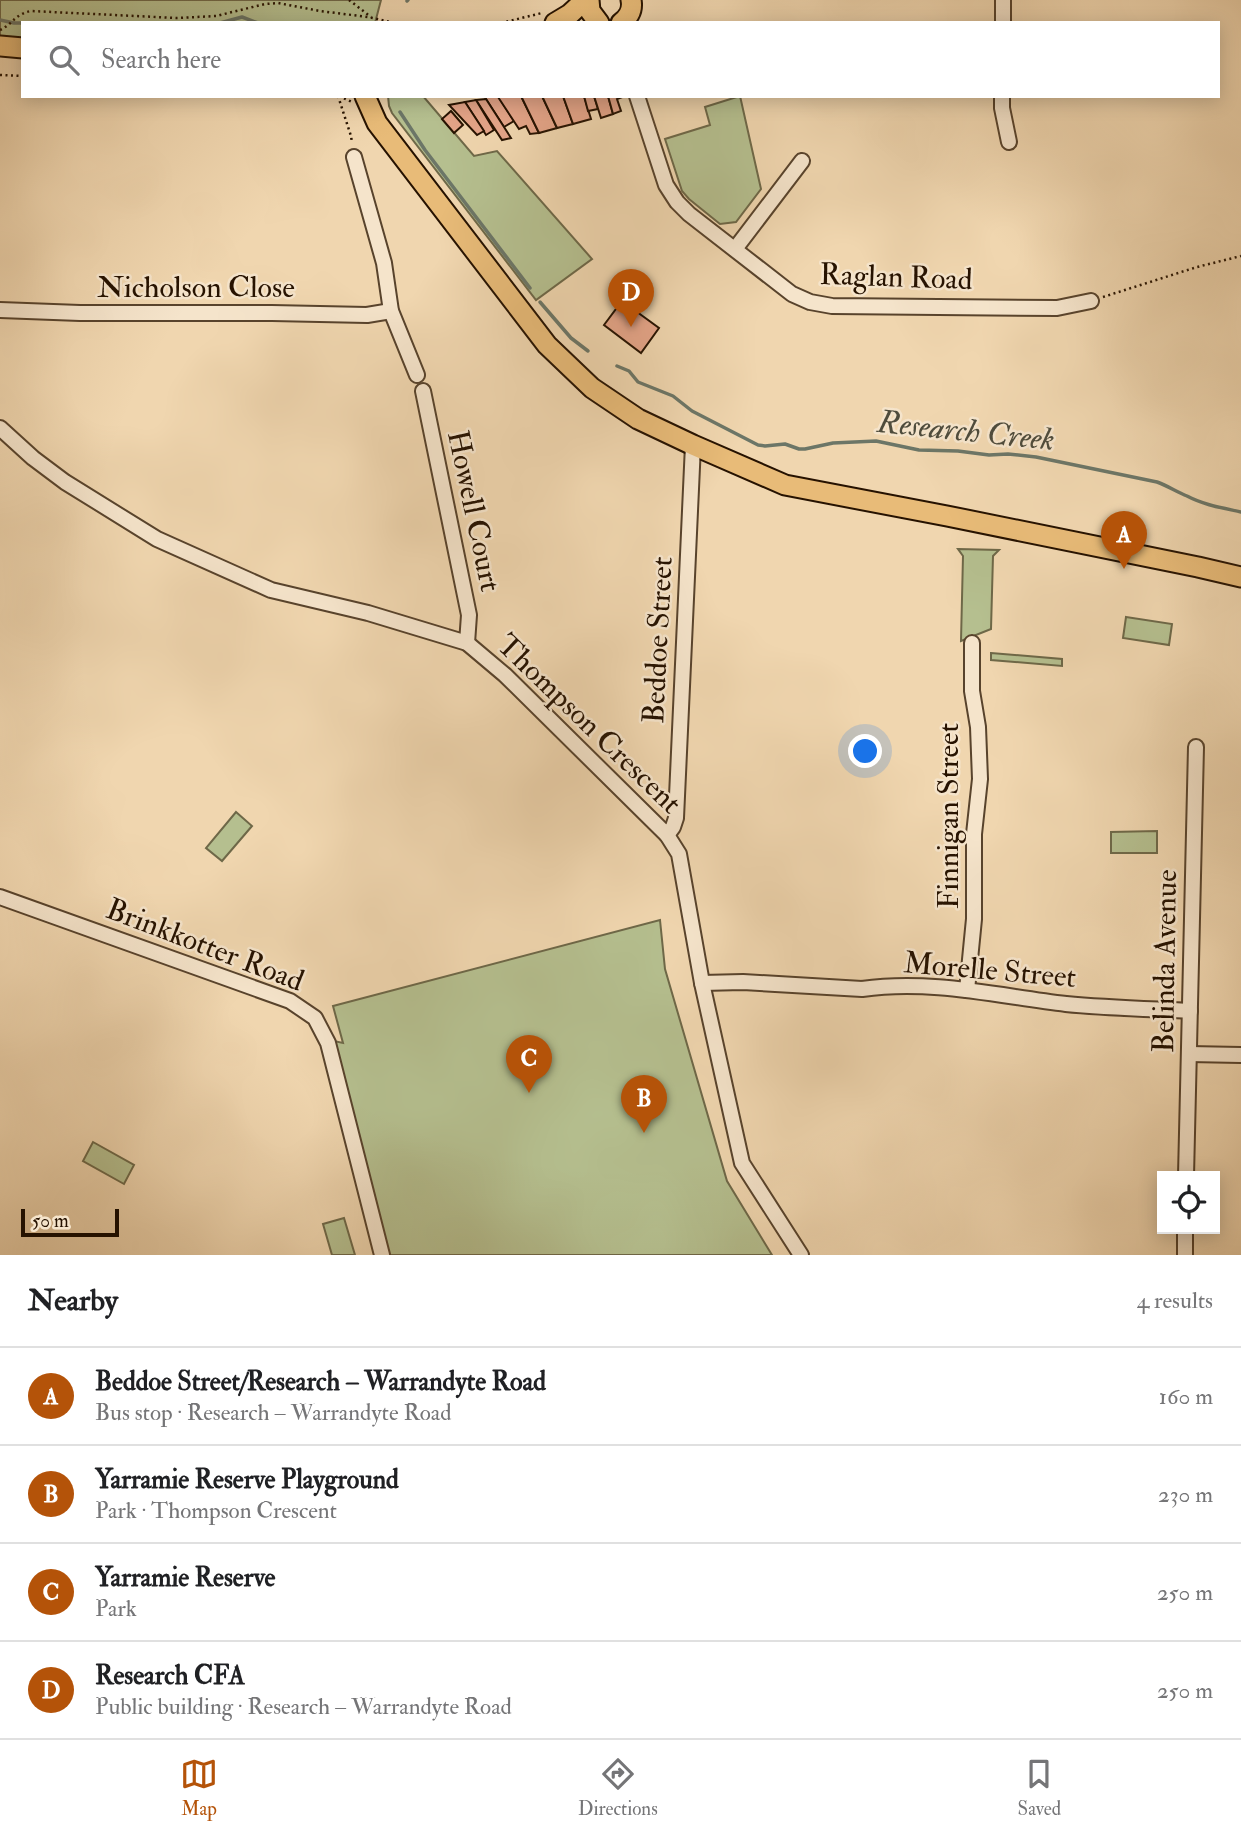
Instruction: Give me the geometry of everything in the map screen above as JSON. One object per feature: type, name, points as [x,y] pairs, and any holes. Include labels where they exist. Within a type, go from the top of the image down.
[{"type":"main road","points":[[549,18],[570,14],[587,0],[590,11],[597,21]]},
{"type":"main road","points":[[627,14],[649,0]]},
{"type":"main road","points":[[2,37],[21,47]]},
{"type":"main road","points":[[366,98],[373,118],[547,345],[592,388],[638,419],[785,485],[1241,577]]},
{"type":"main road","points":[[378,98],[377,110],[381,128]]},
{"type":"street","points":[[1003,0],[1003,21]]},
{"type":"street","name":"Raglan Road","points":[[638,98],[666,185],[677,202],[792,294],[810,302],[832,306],[1058,308],[1091,301]]},
{"type":"street","points":[[1002,98],[1009,142]]},
{"type":"street","points":[[354,157],[384,263],[391,311],[417,375]]},
{"type":"street","points":[[735,249],[802,161]]},
{"type":"street","name":"Nicholson Close","points":[[0,310],[368,315],[391,311]]},
{"type":"street","name":"Howell Court","points":[[423,391],[469,615],[467,643]]},
{"type":"street","name":"Thompson Crescent","points":[[0,428],[65,482],[157,539],[271,590],[368,613],[467,643],[505,675],[667,835],[678,854],[702,983],[742,1163],[801,1255]]},
{"type":"street","name":"Beddoe Street","points":[[667,835],[676,818],[693,445]]},
{"type":"street","name":"Finnigan Street","points":[[967,990],[974,919],[974,834],[980,779],[978,727],[972,691],[972,643]]},
{"type":"street","name":"Belinda Avenue","points":[[1186,1171],[1196,747]]},
{"type":"street","name":"Brinkkotter Road","points":[[0,897],[290,1001],[315,1017],[328,1043],[382,1255]]},
{"type":"street","name":"Morelle Street","points":[[702,983],[743,982],[862,989],[935,986],[1066,1004],[1190,1011]]},
{"type":"street","points":[[1189,1054],[1241,1055]]},
{"type":"street","points":[[1185,1234],[1185,1255]]},
{"type":"path","points":[[349,0],[372,18]]},
{"type":"path","points":[[2,37],[16,17],[25,12],[36,11],[190,17],[216,16],[278,3],[386,21]]},
{"type":"path","points":[[520,21],[549,18]]},
{"type":"path","points":[[0,75],[21,76]]},
{"type":"path","points":[[339,98],[351,136],[354,157]]},
{"type":"path","points":[[1091,301],[1197,267],[1241,256]]},
{"type":"green space","points":[[0,0],[381,0],[376,21],[21,21],[21,39],[0,37]]},
{"type":"green space","points":[[388,98],[425,98],[474,156],[497,151],[592,259],[536,300],[389,106]]},
{"type":"green space","points":[[740,98],[761,189],[736,222],[720,224],[682,191],[665,139],[710,125],[705,107]]},
{"type":"green space","points":[[958,549],[999,550],[993,556],[991,629],[961,641],[963,556]]},
{"type":"green space","points":[[1126,617],[1172,624],[1169,645],[1123,638]]},
{"type":"green space","points":[[991,653],[1062,659],[1062,666],[991,660]]},
{"type":"green space","points":[[236,812],[252,826],[222,861],[206,848]]},
{"type":"green space","points":[[1157,831],[1157,853],[1111,853],[1111,832]]},
{"type":"green space","points":[[660,920],[665,969],[727,1181],[772,1255],[388,1255],[334,1041],[343,1043],[333,1006]]},
{"type":"green space","points":[[93,1142],[134,1165],[124,1184],[83,1161]]},
{"type":"green space","points":[[344,1218],[355,1255],[332,1255],[323,1224]]},
{"type":"building","points":[[485,98],[499,98],[514,121],[504,127]]},
{"type":"building","points":[[499,98],[522,98],[539,133],[530,134],[526,126],[519,129]]},
{"type":"building","points":[[522,98],[543,98],[557,128],[539,133]]},
{"type":"building","points":[[543,98],[564,98],[573,124],[557,128]]},
{"type":"building","points":[[564,98],[585,98],[591,119],[573,124]]},
{"type":"building","points":[[585,98],[595,98],[598,109],[588,111]]},
{"type":"building","points":[[595,98],[609,98],[613,114],[601,118]]},
{"type":"building","points":[[609,98],[620,98],[617,99],[621,111],[613,114]]},
{"type":"building","points":[[486,99],[511,138],[502,140],[476,100]]},
{"type":"building","points":[[476,100],[494,130],[486,135],[465,102]]},
{"type":"building","points":[[465,102],[484,131],[477,135],[449,105]]},
{"type":"building","points":[[451,111],[463,125],[454,133],[442,119]]},
{"type":"building","points":[[622,301],[659,328],[641,353],[604,325]]},
{"type":"waterway","name":"Research Creek","points":[[227,21],[242,17],[253,21]]},
{"type":"waterway","name":"Research Creek","points":[[0,20],[21,23]]},
{"type":"waterway","name":"Research Creek","points":[[400,112],[425,150],[530,288]]},
{"type":"waterway","name":"Research Creek","points":[[540,302],[571,338],[588,351]]},
{"type":"waterway","name":"Research Creek","points":[[617,366],[629,371],[638,382],[673,396],[692,411],[758,445],[785,444],[805,449],[833,443],[876,441],[919,450],[1036,457],[1157,482],[1200,502],[1241,512]]},
{"type":"place","name":"Research CFA","points":[[631,327]]},
{"type":"place","name":"Beddoe Street/Research – Warrandyte Road","points":[[1124,569]]},
{"type":"place","name":"Yarramie Reserve","points":[[529,1093]]},
{"type":"place","name":"Yarramie Reserve Playground","points":[[644,1133]]}]
